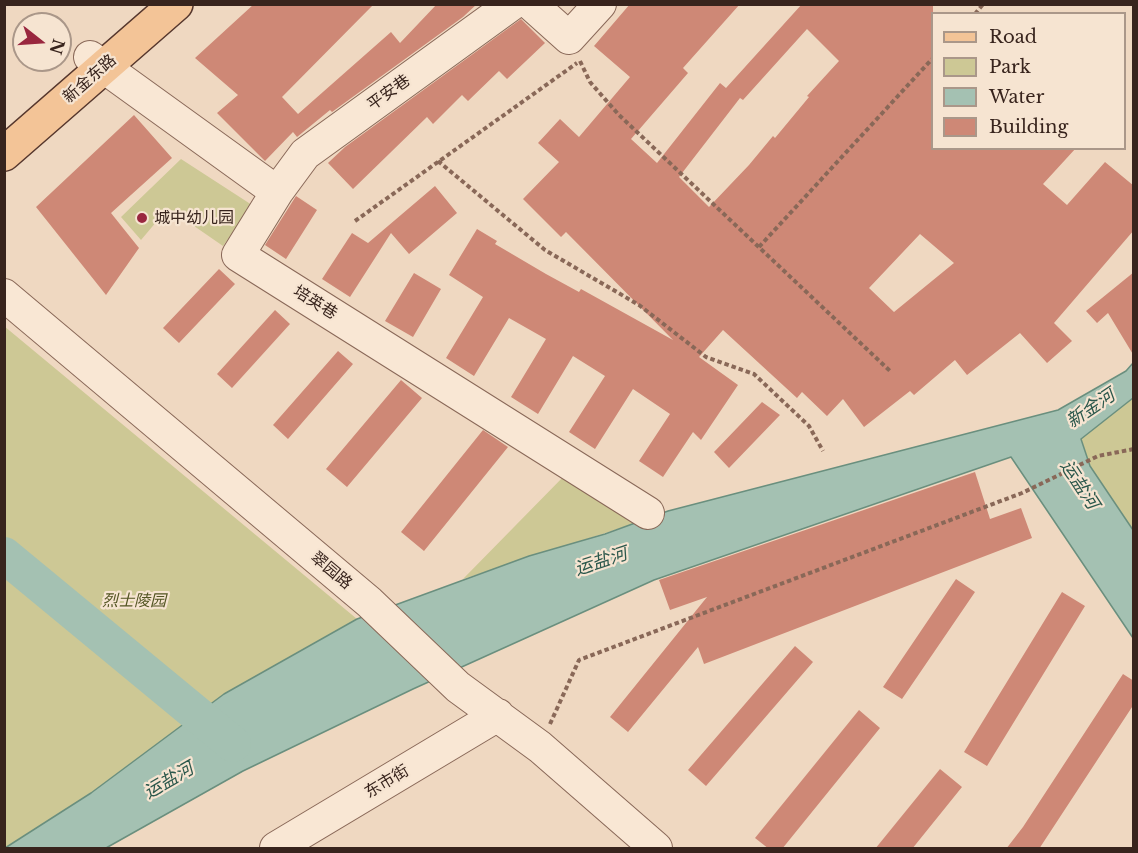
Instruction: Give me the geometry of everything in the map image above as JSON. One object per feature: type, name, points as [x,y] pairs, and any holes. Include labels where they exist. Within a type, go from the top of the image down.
[{"type":"main road","name":"新金东路","points":[[4,154],[98,61],[149,4]]},
{"type":"main road","name":"新金东路","points":[[4,136],[98,61],[176,4]]},
{"type":"street","name":"平安巷","points":[[277,192],[305,154],[512,4]]},
{"type":"street","points":[[531,4],[574,50],[600,4]]},
{"type":"street","points":[[98,61],[277,192]]},
{"type":"street","name":"培英巷","points":[[277,192],[238,255],[648,513]]},
{"type":"street","name":"翠园路","points":[[4,295],[369,602],[458,687],[540,747],[656,849]]},
{"type":"street","name":"东市街","points":[[276,849],[498,715]]},
{"type":"path","points":[[355,221],[438,161],[574,50],[590,82],[619,115],[890,371]]},
{"type":"path","points":[[759,247],[931,61]]},
{"type":"path","points":[[438,161],[545,250],[639,305],[706,357],[754,374],[809,426],[823,451]]},
{"type":"path","points":[[540,747],[579,660],[1022,493],[1098,456],[1134,450]]},
{"type":"green space","points":[[181,159],[252,205],[223,246],[168,208],[141,240],[121,217]]},
{"type":"green space","name":"烈士陵园","points":[[4,326],[357,619],[224,694],[91,793],[5,848]]},
{"type":"green space","points":[[1133,398],[1133,530],[1090,466],[1081,438]]},
{"type":"green space","points":[[566,474],[636,523],[463,579]]},
{"type":"water","points":[[1133,363],[1133,398],[1081,439],[1090,466],[1133,530],[1133,638],[1011,457],[654,580],[413,689],[243,771],[106,848],[5,848],[91,793],[224,694],[357,619],[529,556],[605,534],[668,511],[1058,410],[1126,371]]},
{"type":"building","points":[[254,4],[374,4],[282,97],[298,114],[391,32],[400,43],[437,4],[477,4],[463,17],[332,112],[330,110],[297,137],[293,132],[265,161],[217,113],[238,95],[195,58]]},
{"type":"building","points":[[630,4],[740,4],[683,68],[688,73],[631,139],[657,163],[720,83],[726,88],[802,4],[933,4],[933,12],[931,12],[931,150],[1074,150],[1043,184],[1067,205],[1105,162],[1134,186],[1134,230],[1054,323],[1072,341],[1047,363],[1020,333],[967,375],[955,360],[914,395],[910,391],[864,427],[843,399],[827,416],[802,392],[797,398],[723,330],[699,357],[738,385],[701,440],[693,432],[663,477],[639,461],[670,414],[633,389],[595,449],[569,432],[605,376],[573,356],[538,414],[511,397],[546,339],[509,318],[474,376],[446,358],[483,297],[449,275],[477,229],[497,241],[495,244],[546,274],[579,292],[581,289],[673,340],[566,232],[561,237],[523,199],[559,162],[538,143],[560,119],[579,137],[630,77],[594,46]],"holes":[[[807,29],[839,61],[807,96],[809,97],[775,138],[773,136],[709,207],[679,177],[740,98],[743,100]],[[920,234],[954,263],[894,312],[869,288]]]},
{"type":"building","points":[[521,19],[545,43],[507,79],[499,71],[468,101],[462,95],[433,124],[427,117],[353,189],[328,163],[345,147]]},
{"type":"building","points":[[134,115],[172,158],[111,213],[139,248],[106,295],[36,207]]},
{"type":"building","points":[[435,186],[457,213],[409,254],[391,233],[350,297],[322,279],[352,233],[368,243]]},
{"type":"building","points":[[296,196],[317,210],[286,259],[265,245]]},
{"type":"building","points":[[219,269],[235,284],[179,343],[163,328]]},
{"type":"building","points":[[1134,272],[1134,356],[1108,313],[1097,323],[1086,311]]},
{"type":"building","points":[[414,273],[441,289],[413,337],[385,321]]},
{"type":"building","points":[[275,310],[290,324],[232,388],[217,374]]},
{"type":"building","points":[[338,351],[353,364],[288,439],[273,425]]},
{"type":"building","points":[[401,380],[422,398],[347,487],[326,469]]},
{"type":"building","points":[[762,402],[780,415],[729,468],[714,452]]},
{"type":"building","points":[[483,430],[508,447],[424,551],[401,532]]},
{"type":"building","points":[[975,472],[990,519],[1021,508],[1032,538],[704,664],[698,647],[628,732],[610,717],[707,597],[670,610],[659,580]]},
{"type":"building","points":[[956,579],[975,592],[902,699],[883,687]]},
{"type":"building","points":[[1062,592],[1085,606],[987,766],[964,752]]},
{"type":"building","points":[[795,646],[813,662],[706,786],[688,770]]},
{"type":"building","points":[[1123,674],[1134,681],[1134,704],[1039,849],[1006,849],[1023,827]]},
{"type":"building","points":[[859,710],[880,728],[782,849],[769,849],[755,838]]},
{"type":"building","points":[[940,769],[962,787],[912,849],[875,849]]},
{"type":"waterway","points":[[4,555],[233,744]]},
{"type":"place","name":"城中幼儿园","points":[[142,218]]},
{"type":"water label","name":"新金河","points":[[1091,409]]},
{"type":"water label","name":"运盐河","points":[[1079,485]]},
{"type":"water label","name":"运盐河","points":[[601,562]]},
{"type":"water label","name":"运盐河","points":[[169,781]]}]
